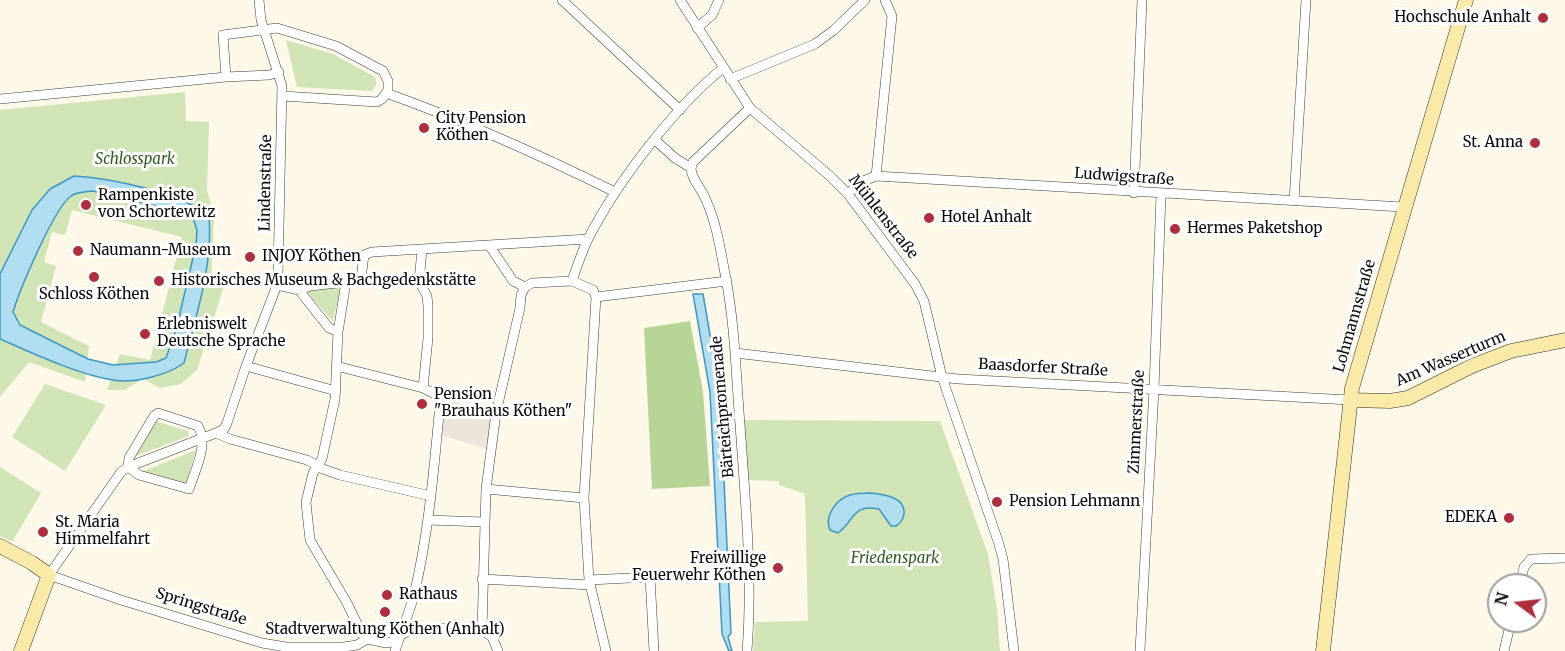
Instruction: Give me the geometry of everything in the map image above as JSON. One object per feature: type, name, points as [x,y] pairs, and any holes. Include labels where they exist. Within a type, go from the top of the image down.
[{"type":"main road","name":"Lohmannstraße","points":[[1323,651],[1350,400],[1404,207],[1466,0]]},
{"type":"main road","name":"Am Wasserturm","points":[[1350,400],[1390,401],[1408,398],[1473,366],[1511,351],[1565,340]]},
{"type":"main road","name":"Springstraße","points":[[0,546],[49,575]]},
{"type":"main road","points":[[21,651],[49,575]]},
{"type":"street","name":"Lindenstraße","points":[[216,433],[224,429],[227,423],[277,285],[283,96],[279,72],[261,20],[259,0]]},
{"type":"street","points":[[562,0],[680,110]]},
{"type":"street","name":"Mühlenstraße","points":[[680,0],[750,108],[848,194],[915,284],[924,300],[942,377],[998,541],[1005,575],[1014,651]]},
{"type":"street","points":[[698,28],[712,15],[719,0]]},
{"type":"street","points":[[730,79],[815,44],[834,30],[865,0]]},
{"type":"street","points":[[848,194],[861,182],[876,176],[892,16],[885,0]]},
{"type":"street","points":[[1134,192],[1142,0]]},
{"type":"street","points":[[1294,201],[1306,0]]},
{"type":"street","points":[[226,77],[223,35],[279,29],[336,46],[383,71],[388,81],[386,93],[382,99],[369,103],[283,96]]},
{"type":"street","points":[[572,280],[588,239],[615,192],[680,110],[723,68]]},
{"type":"street","points":[[0,99],[226,77],[269,75],[279,72]]},
{"type":"street","points":[[386,93],[471,126],[615,192]]},
{"type":"street","points":[[655,140],[675,158],[691,168],[693,162],[750,108]]},
{"type":"street","name":"Bärteichpromenade","points":[[691,168],[691,173],[706,199],[714,224],[727,281],[735,353],[749,585],[750,616],[747,651]]},
{"type":"street","name":"Ludwigstraße","points":[[876,176],[1404,207]]},
{"type":"street","name":"Zimmerstraße","points":[[1140,651],[1154,389],[1161,194]]},
{"type":"street","points":[[361,279],[362,259],[367,253],[588,239]]},
{"type":"street","points":[[489,246],[515,282],[526,288],[572,280],[593,290],[596,297],[584,498],[589,583],[606,651]]},
{"type":"street","points":[[422,250],[418,281],[427,296],[428,306],[428,338],[423,388]]},
{"type":"street","points":[[277,285],[299,290],[309,286],[361,279],[418,281]]},
{"type":"street","points":[[596,297],[727,281]]},
{"type":"street","points":[[346,282],[338,332],[336,391],[322,459],[316,465],[313,473],[306,502],[310,540],[347,603],[362,634],[367,639]]},
{"type":"street","points":[[498,651],[492,637],[482,630],[486,489],[496,413],[526,288]]},
{"type":"street","points":[[299,290],[329,328],[338,332]]},
{"type":"street","name":"Baasdorfer Straße","points":[[735,353],[942,377],[1350,400]]},
{"type":"street","points":[[246,366],[336,391]]},
{"type":"street","points":[[336,366],[423,388],[435,394],[440,404],[428,520],[414,594],[407,621],[395,651]]},
{"type":"street","points":[[158,413],[198,426],[202,446],[189,489],[139,475],[128,467],[129,458],[158,413]]},
{"type":"street","points":[[49,575],[121,472],[128,467],[216,433],[230,439],[308,460],[323,469],[370,483],[431,496]]},
{"type":"street","points":[[486,489],[584,498]]},
{"type":"street","points":[[428,520],[484,522]]},
{"type":"street","points":[[1523,573],[1524,567],[1531,559],[1565,558]]},
{"type":"street","name":"Springstraße","points":[[49,575],[121,600],[262,643],[286,647],[326,648],[357,645],[367,639],[386,643],[413,629],[482,630]]},
{"type":"street","points":[[482,579],[589,583],[650,577],[654,651]]},
{"type":"street","points":[[1504,651],[1508,633]]},
{"type":"green space","points":[[286,40],[333,54],[375,77],[374,88],[372,91],[297,87]]},
{"type":"green space","name":"Schlosspark","points":[[185,92],[186,121],[209,122],[207,191],[214,214],[211,285],[224,286],[197,370],[181,384],[160,388],[143,379],[125,390],[107,390],[120,354],[150,360],[182,237],[72,210],[65,235],[52,232],[44,262],[56,266],[41,322],[89,346],[85,382],[29,362],[0,397],[0,110]]},
{"type":"green space","points":[[341,288],[333,321],[305,290]]},
{"type":"green space","points":[[690,321],[703,392],[710,486],[652,489],[644,328]]},
{"type":"green space","points":[[45,384],[106,405],[65,471],[12,437]]},
{"type":"green space","name":"Friedenspark","points":[[744,420],[940,421],[988,554],[997,609],[1000,651],[753,651],[755,622],[808,621],[805,494],[779,485],[779,481],[747,480]]},
{"type":"green space","points":[[155,421],[188,431],[189,436],[136,456]]},
{"type":"green space","points":[[196,450],[186,484],[141,472]]},
{"type":"green space","points":[[0,467],[41,493],[12,542],[0,536]]},
{"type":"shaded area","points":[[442,398],[496,413],[490,450],[438,434]]},
{"type":"water","points":[[74,176],[106,180],[165,194],[198,208],[209,217],[210,236],[206,273],[184,363],[150,378],[130,381],[113,380],[71,369],[0,339],[0,274],[32,210],[50,189]],"holes":[[[93,191],[192,215],[197,230],[196,245],[176,330],[166,358],[156,362],[113,365],[88,359],[20,325],[13,312],[23,286],[47,232],[64,203],[71,196]]]},
{"type":"water","points":[[693,294],[703,294],[720,393],[731,633],[728,637],[732,651],[729,651],[722,634],[710,392]]},
{"type":"water","points":[[870,493],[898,500],[904,508],[899,524],[891,526],[879,509],[870,508],[858,511],[838,533],[830,530],[830,514],[840,500],[852,494]]},
{"type":"place","name":"Hochschule Anhalt","points":[[1543,18]]},
{"type":"place","name":"City Pension Köthen","points":[[424,128]]},
{"type":"place","name":"St. Anna","points":[[1535,143]]},
{"type":"place","name":"Rampenkiste von Schortewitz","points":[[86,205]]},
{"type":"place","name":"Hotel Anhalt","points":[[929,218]]},
{"type":"place","name":"Hermes Paketshop","points":[[1175,229]]},
{"type":"place","name":"Naumann-Museum","points":[[78,251]]},
{"type":"place","name":"INJOY Köthen","points":[[250,257]]},
{"type":"place","name":"Schloss Köthen","points":[[94,277]]},
{"type":"place","name":"Historisches Museum & Bachgedenkstätte","points":[[159,281]]},
{"type":"place","name":"Erlebniswelt Deutsche Sprache","points":[[145,334]]},
{"type":"place","name":"Pension \"Brauhaus Köthen\"","points":[[422,404]]},
{"type":"place","name":"Pension Lehmann","points":[[997,502]]},
{"type":"place","name":"EDEKA","points":[[1509,518]]},
{"type":"place","name":"St. Maria Himmelfahrt","points":[[43,532]]},
{"type":"place","name":"Freiwillige Feuerwehr Köthen","points":[[778,568]]},
{"type":"place","name":"Rathaus","points":[[387,595]]},
{"type":"place","name":"Stadtverwaltung Köthen (Anhalt)","points":[[385,612]]}]
